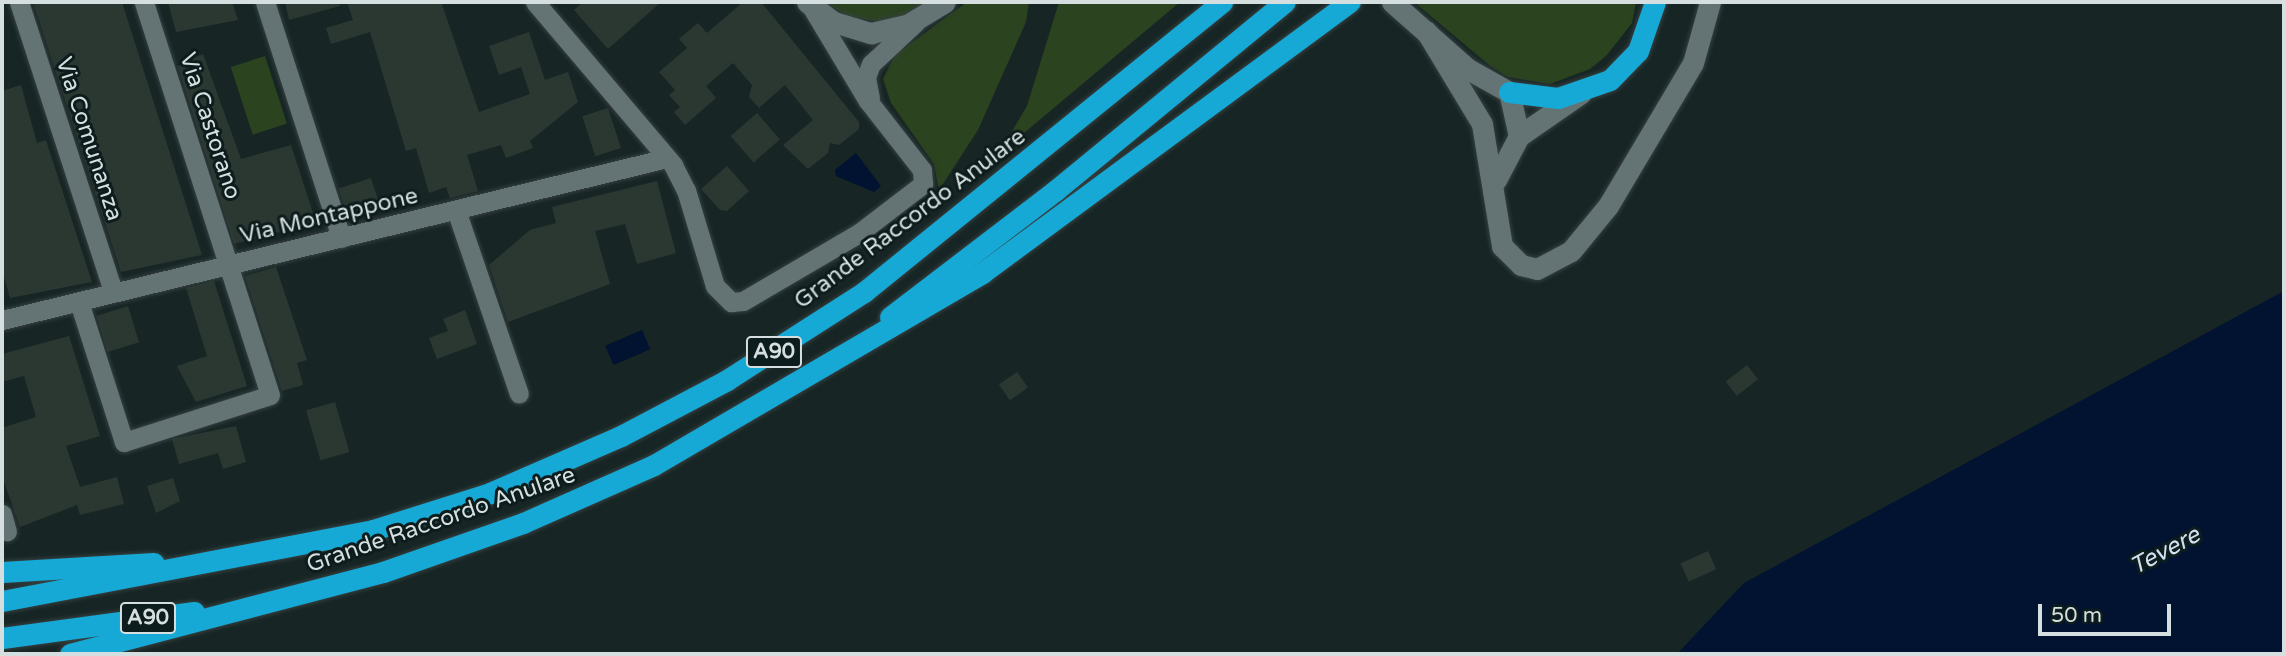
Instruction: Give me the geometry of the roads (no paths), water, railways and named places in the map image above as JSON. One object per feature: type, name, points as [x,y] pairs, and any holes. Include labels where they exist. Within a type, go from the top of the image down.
[{"type":"highway","points":[[1190,29],[1214,2]]},
{"type":"highway","name":"Grande Raccordo Anulare","points":[[2,601],[247,558],[465,502],[576,457],[694,399],[810,328],[922,248],[1222,2]]},
{"type":"highway","name":"Grande Raccordo Anulare","points":[[825,368],[1056,190],[1285,2]]},
{"type":"highway","name":"Grande Raccordo Anulare","points":[[79,653],[295,599],[440,553],[589,496],[720,430],[937,302],[1096,194],[1350,2]]},
{"type":"highway","points":[[1508,92],[1538,99],[1581,93],[1610,80],[1632,60],[1648,31],[1656,2]]},
{"type":"highway","name":"Grande Raccordo Anulare","points":[[2,572],[247,558]]},
{"type":"highway","name":"Grande Raccordo Anulare","points":[[2,638],[295,599]]},
{"type":"street","name":"Via Comunanza","points":[[19,2],[113,292]]},
{"type":"street","name":"Via Castorano","points":[[79,302],[124,442],[270,395],[144,2]]},
{"type":"street","points":[[265,2],[341,238]]},
{"type":"street","points":[[535,2],[667,158],[686,190],[723,300],[743,301],[859,233],[916,195],[924,176],[874,109],[809,4]]},
{"type":"street","points":[[874,109],[866,81],[871,64],[920,20],[945,2]]},
{"type":"street","points":[[1392,2],[1468,69],[1508,92],[1519,136]]},
{"type":"street","points":[[1426,31],[1474,103],[1492,158],[1493,195],[1499,238],[1521,265],[1543,268],[1571,251],[1601,216],[1681,87],[1702,44],[1710,2]]},
{"type":"street","points":[[809,4],[862,32],[890,31],[920,20]]},
{"type":"street","points":[[1493,195],[1502,162],[1519,136],[1581,93]]},
{"type":"street","name":"Via Montappone","points":[[2,320],[667,158]]},
{"type":"street","points":[[456,210],[519,394]]},
{"type":"water","points":[[856,153],[881,186],[874,192],[836,176],[835,170]]},
{"type":"water","name":"Tevere","points":[[2284,291],[2284,654],[1677,654],[1744,583]]},
{"type":"water","points":[[642,330],[650,349],[613,365],[605,346]]}]
